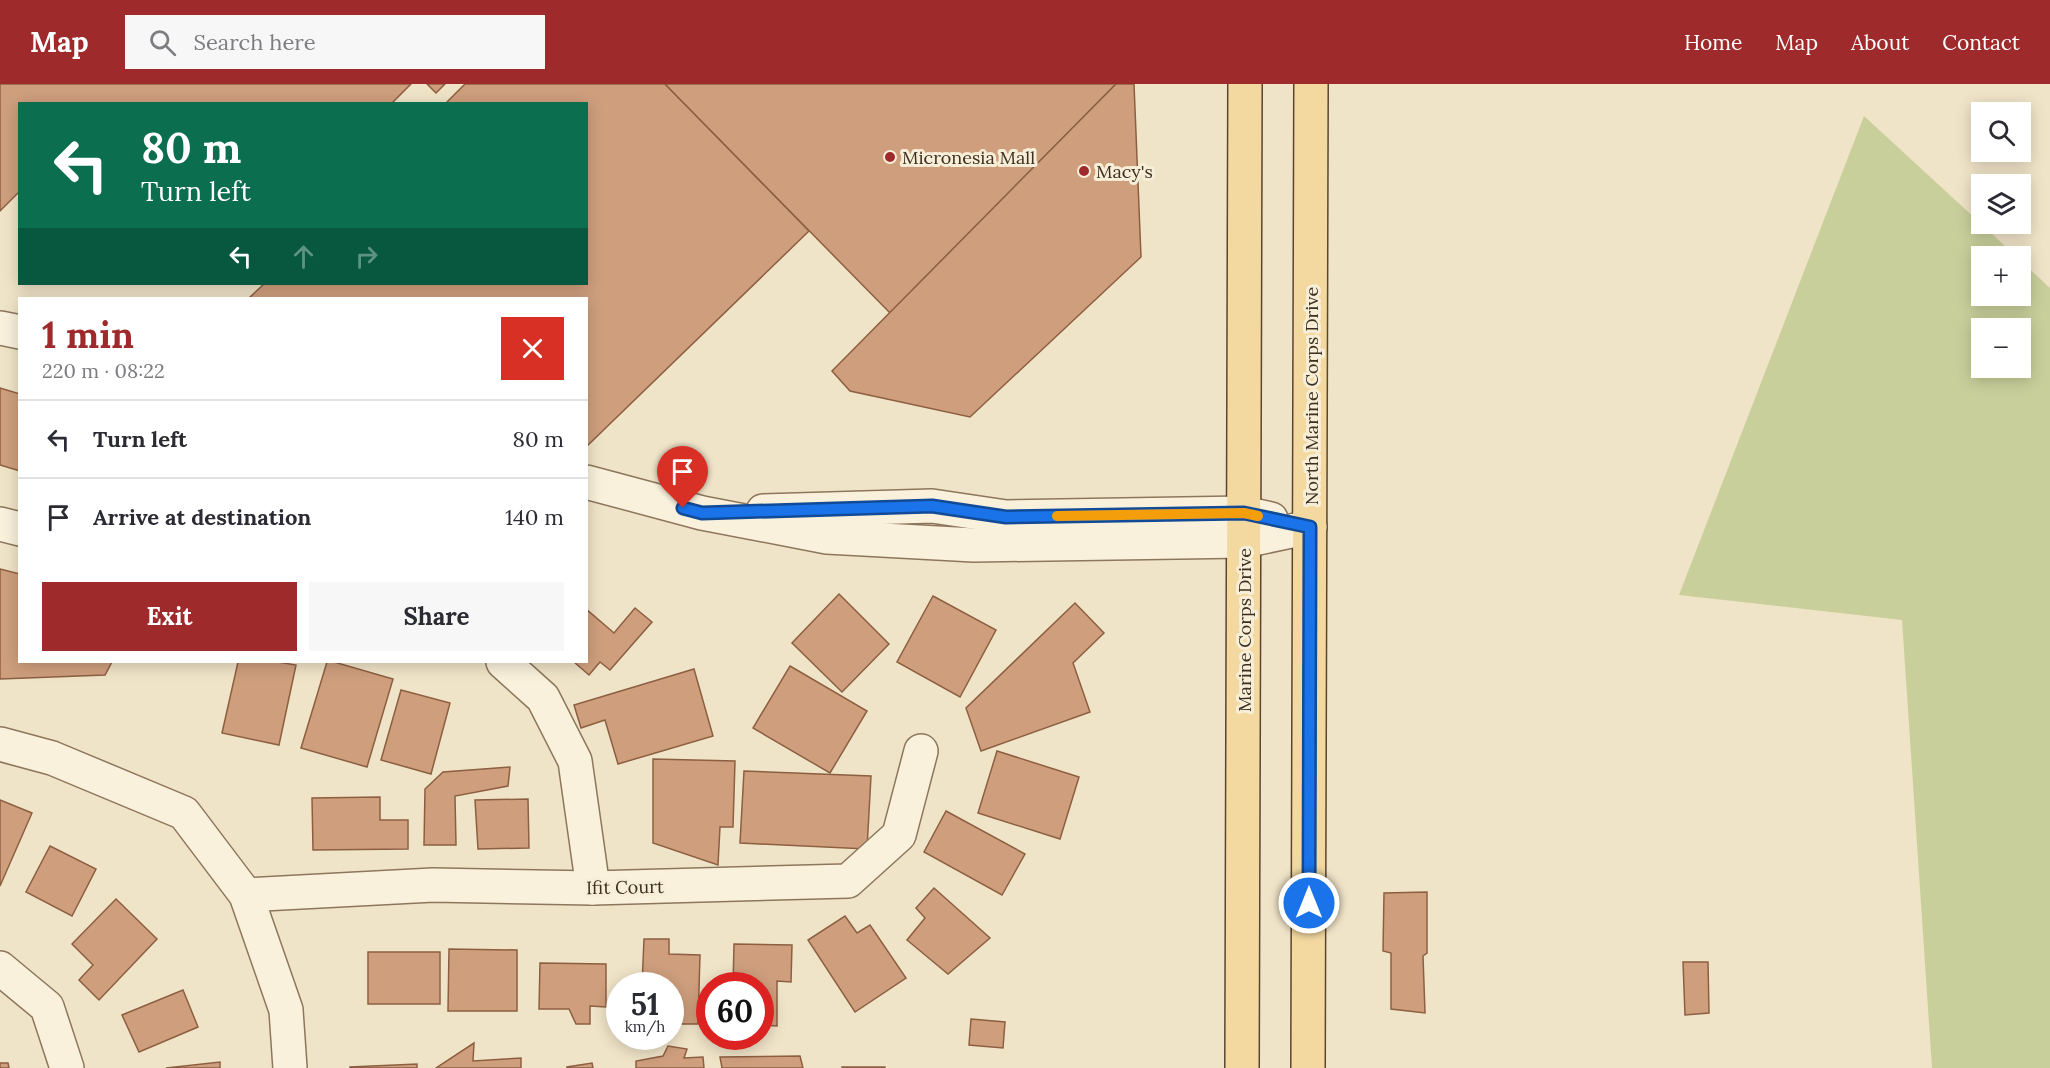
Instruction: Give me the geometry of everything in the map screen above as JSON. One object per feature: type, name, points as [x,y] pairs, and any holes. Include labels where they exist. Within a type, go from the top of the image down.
[{"type":"main road","name":"Marine Corps Drive","points":[[1242,1068],[1245,84]]},
{"type":"main road","name":"North Marine Corps Drive","points":[[1308,1068],[1311,84]]},
{"type":"street","points":[[0,328],[18,332]]},
{"type":"street","points":[[588,483],[702,513],[932,506],[1006,517],[1244,527],[1310,527]]},
{"type":"street","points":[[0,524],[18,528]]},
{"type":"street","points":[[504,663],[543,698],[574,761],[593,888]]},
{"type":"street","points":[[0,744],[52,758],[184,813],[246,896],[286,1010],[290,1068]]},
{"type":"street","name":"Ifit Court","points":[[246,896],[434,885],[593,888],[848,881],[899,835],[921,751]]},
{"type":"street","points":[[0,968],[47,1006],[67,1068]]},
{"type":"green space","points":[[1864,116],[1971,215],[1971,234],[1992,234],[2005,246],[1971,246],[1971,306],[2031,306],[2031,270],[2050,288],[2050,1068],[1932,1068],[1902,620],[1679,595]]},
{"type":"building","points":[[0,84],[411,84],[393,102],[18,102],[18,193],[0,211]]},
{"type":"building","points":[[427,84],[445,84],[436,93]]},
{"type":"building","points":[[465,84],[665,84],[809,231],[588,445],[588,297],[250,297],[263,285],[588,285],[588,102],[447,102]]},
{"type":"building","name":"Micronesia Mall","points":[[665,84],[1116,84],[890,313]]},
{"type":"building","name":"Macy's","points":[[1116,84],[1134,84],[1141,257],[970,417],[850,391],[832,371]]},
{"type":"building","points":[[0,388],[18,393],[18,470],[0,465]]},
{"type":"building","points":[[0,569],[18,574],[18,663],[111,663],[105,675],[0,679]]},
{"type":"building","points":[[839,594],[889,644],[842,692],[792,643]]},
{"type":"building","points":[[933,596],[996,630],[960,697],[897,662]]},
{"type":"building","points":[[1075,603],[1104,633],[1073,663],[1090,712],[981,751],[966,708]]},
{"type":"building","points":[[635,608],[652,622],[610,670],[600,662],[589,675],[575,663],[588,663],[588,611],[614,633]]},
{"type":"building","points":[[238,663],[296,665],[279,745],[222,733]]},
{"type":"building","points":[[327,663],[337,663],[393,679],[367,767],[301,748]]},
{"type":"building","points":[[790,666],[867,711],[830,773],[753,728]]},
{"type":"building","points":[[694,669],[713,736],[618,764],[605,720],[581,728],[574,705]]},
{"type":"building","points":[[401,690],[450,703],[431,774],[381,760]]},
{"type":"building","points":[[997,751],[1079,777],[1060,839],[978,813]]},
{"type":"building","points":[[653,759],[735,761],[733,827],[720,827],[718,865],[653,843]]},
{"type":"building","points":[[510,767],[508,786],[455,796],[456,845],[424,845],[425,789],[443,772]]},
{"type":"building","points":[[744,771],[871,776],[867,849],[740,843]]},
{"type":"building","points":[[380,797],[380,820],[408,820],[408,849],[313,850],[312,798]]},
{"type":"building","points":[[528,799],[529,848],[478,849],[475,800]]},
{"type":"building","points":[[0,800],[32,813],[0,886]]},
{"type":"building","points":[[946,811],[1025,854],[1002,895],[924,852]]},
{"type":"building","points":[[50,846],[96,869],[72,916],[26,892]]},
{"type":"building","points":[[934,888],[990,938],[948,974],[907,940],[925,918],[916,908]]},
{"type":"building","points":[[1427,892],[1427,953],[1423,956],[1425,1013],[1391,1009],[1391,953],[1383,951],[1384,893]]},
{"type":"building","points":[[116,899],[157,939],[99,1000],[79,980],[93,965],[72,944]]},
{"type":"building","points":[[845,916],[857,933],[870,925],[906,978],[855,1012],[808,940]]},
{"type":"building","points":[[644,939],[669,939],[669,954],[700,955],[700,972],[696,972],[696,1024],[684,1024],[684,972],[643,972]]},
{"type":"building","points":[[734,944],[792,945],[791,982],[777,981],[777,1026],[774,1026],[774,972],[733,972]]},
{"type":"building","points":[[449,949],[517,950],[517,1011],[448,1011]]},
{"type":"building","points":[[368,952],[440,952],[440,1004],[368,1004]]},
{"type":"building","points":[[1683,962],[1708,962],[1709,1013],[1685,1015]]},
{"type":"building","points":[[540,963],[606,964],[606,1007],[590,1006],[590,1024],[576,1024],[569,1009],[539,1009]]},
{"type":"building","points":[[183,990],[198,1027],[139,1052],[122,1015]]},
{"type":"building","points":[[971,1019],[1005,1022],[1003,1048],[969,1045]]},
{"type":"building","points":[[474,1043],[473,1061],[521,1058],[521,1068],[436,1068]]},
{"type":"building","points":[[687,1049],[684,1058],[703,1057],[704,1068],[636,1068],[636,1061],[663,1056],[666,1050]]},
{"type":"building","points":[[800,1056],[803,1068],[722,1068],[720,1057]]},
{"type":"building","points":[[220,1062],[220,1068],[166,1068]]},
{"type":"building","points":[[0,1063],[8,1063],[9,1068],[0,1068]]},
{"type":"building","points":[[592,1063],[593,1068],[567,1068],[567,1067]]},
{"type":"building","points":[[417,1064],[417,1068],[350,1068],[350,1067]]},
{"type":"building","points":[[885,1067],[885,1068],[842,1068]]},
{"type":"slow traffic","points":[[1057,516],[1244,513],[1258,516]]},
{"type":"place","name":"Micronesia Mall","points":[[890,157]]},
{"type":"place","name":"Macy's","points":[[1084,171]]},
{"type":"route","points":[[683,508],[702,513],[932,506],[1006,517],[1244,513],[1310,527],[1309,903]]}]
